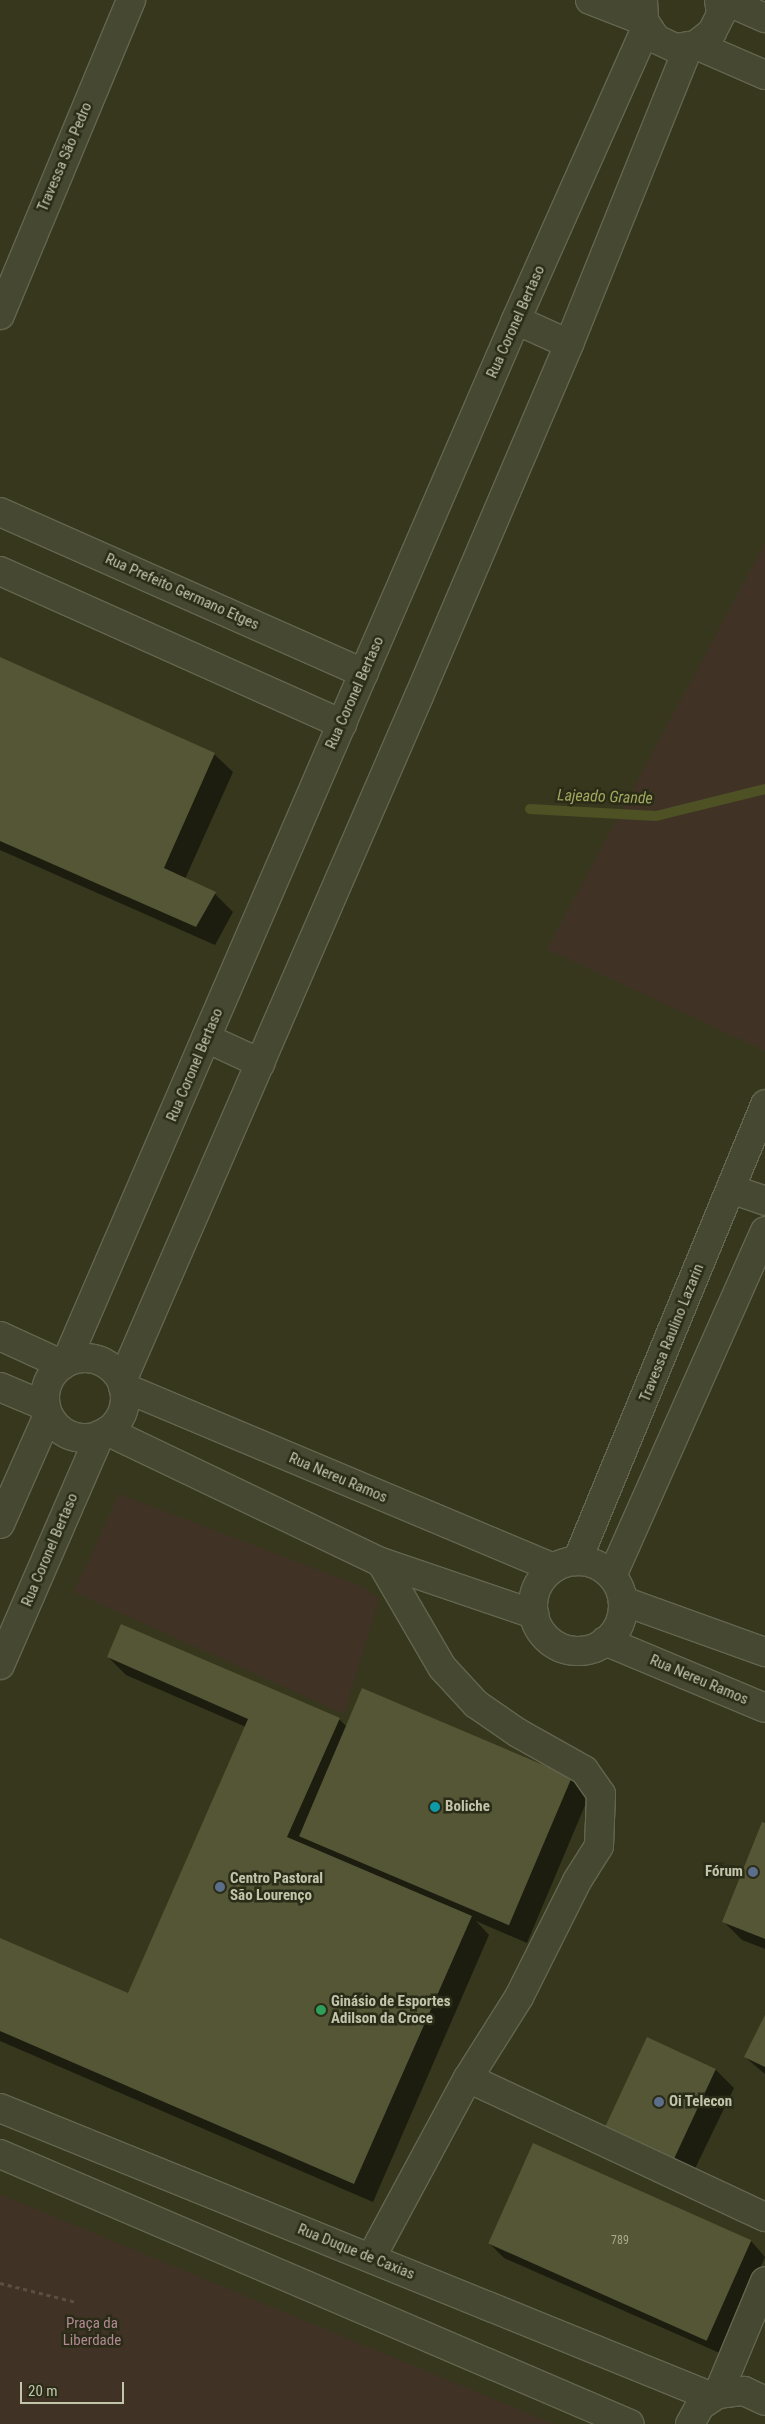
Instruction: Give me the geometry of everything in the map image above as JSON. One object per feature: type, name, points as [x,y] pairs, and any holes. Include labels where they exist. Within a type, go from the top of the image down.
[{"type":"street","name":"Travessa São Pedro","points":[[0,315],[131,0]]},
{"type":"street","points":[[590,0],[644,16],[656,39],[675,48],[693,45],[712,32],[720,14],[719,0]]},
{"type":"street","points":[[724,0],[765,18]]},
{"type":"street","name":"Rua Coronel Bertaso","points":[[64,1364],[516,320],[644,16]]},
{"type":"street","points":[[693,45],[765,75]]},
{"type":"street","points":[[0,1387],[47,1410],[66,1433],[82,1437],[103,1433],[119,1418],[124,1406],[122,1384],[569,344],[693,45]]},
{"type":"street","points":[[516,320],[569,344]]},
{"type":"street","name":"Rua Prefeito Germano Etges","points":[[0,512],[364,673]]},
{"type":"street","points":[[0,571],[342,724]]},
{"type":"street","points":[[206,1038],[260,1063]]},
{"type":"street","name":"Travessa Raulino Lazarin","points":[[565,1564],[731,1189],[765,1104]]},
{"type":"street","points":[[731,1189],[765,1201]]},
{"type":"street","points":[[612,1576],[765,1231]]},
{"type":"street","points":[[0,1336],[64,1364]]},
{"type":"street","points":[[0,1524],[47,1410],[49,1380],[64,1364],[79,1358],[104,1362],[122,1384]]},
{"type":"street","name":"Rua Nereu Ramos","points":[[122,1384],[565,1564]]},
{"type":"street","points":[[103,1433],[381,1562],[534,1614]]},
{"type":"street","name":"Rua Coronel Bertaso","points":[[0,1665],[103,1433]]},
{"type":"street","points":[[372,2256],[446,2125],[468,2078],[519,1997],[577,1881],[599,1846],[601,1794],[584,1770],[518,1733],[476,1704],[442,1667],[381,1562]]},
{"type":"street","points":[[565,1564],[602,1568],[612,1576],[623,1601],[616,1631],[592,1649],[566,1650],[545,1637],[534,1614],[536,1588],[565,1564]]},
{"type":"street","points":[[623,1601],[765,1652]]},
{"type":"street","name":"Rua Nereu Ramos","points":[[605,1641],[765,1708]]},
{"type":"street","points":[[468,2078],[765,2217]]},
{"type":"street","name":"Rua Duque de Caxias","points":[[0,2108],[715,2395]]},
{"type":"street","points":[[0,2154],[630,2424]]},
{"type":"street","points":[[715,2395],[765,2281]]},
{"type":"street","points":[[690,2424],[700,2406],[715,2395],[744,2391],[765,2400]]},
{"type":"path","points":[[0,2283],[76,2302]]},
{"type":"green space","points":[[765,543],[765,1051],[547,949]]},
{"type":"green space","points":[[119,1494],[361,1586],[379,1599],[344,1714],[74,1592]]},
{"type":"green space","name":"Praça da Liberdade","points":[[0,2194],[554,2424],[0,2424]]},
{"type":"building","points":[[0,657],[215,753],[164,868],[216,892],[196,927],[0,841]]},
{"type":"building","points":[[121,1624],[340,1718],[287,1837],[472,1916],[354,2184],[0,2031],[0,1938],[128,1993],[248,1719],[107,1657]]},
{"type":"building","name":"Boliche","points":[[362,1688],[572,1777],[509,1925],[299,1836]]},
{"type":"building","name":"Fórum","points":[[762,1822],[765,1823],[765,1939],[722,1922]]},
{"type":"building","points":[[765,2015],[765,2067],[744,2057]]},
{"type":"building","name":"Oi Telecon","points":[[647,2037],[716,2069],[671,2166],[602,2134]]},
{"type":"building","points":[[533,2143],[751,2240],[707,2341],[488,2243]]},
{"type":"waterway","name":"Lajeado Grande","points":[[530,809],[656,816],[765,789]]},
{"type":"place","name":"Boliche","points":[[435,1807]]},
{"type":"place","name":"Fórum","points":[[753,1872]]},
{"type":"place","name":"Centro Pastoral São Lourenço","points":[[220,1887]]},
{"type":"place","name":"Ginásio de Esportes Adilson da Croce","points":[[321,2010]]},
{"type":"place","name":"Oi Telecon","points":[[659,2102]]}]
